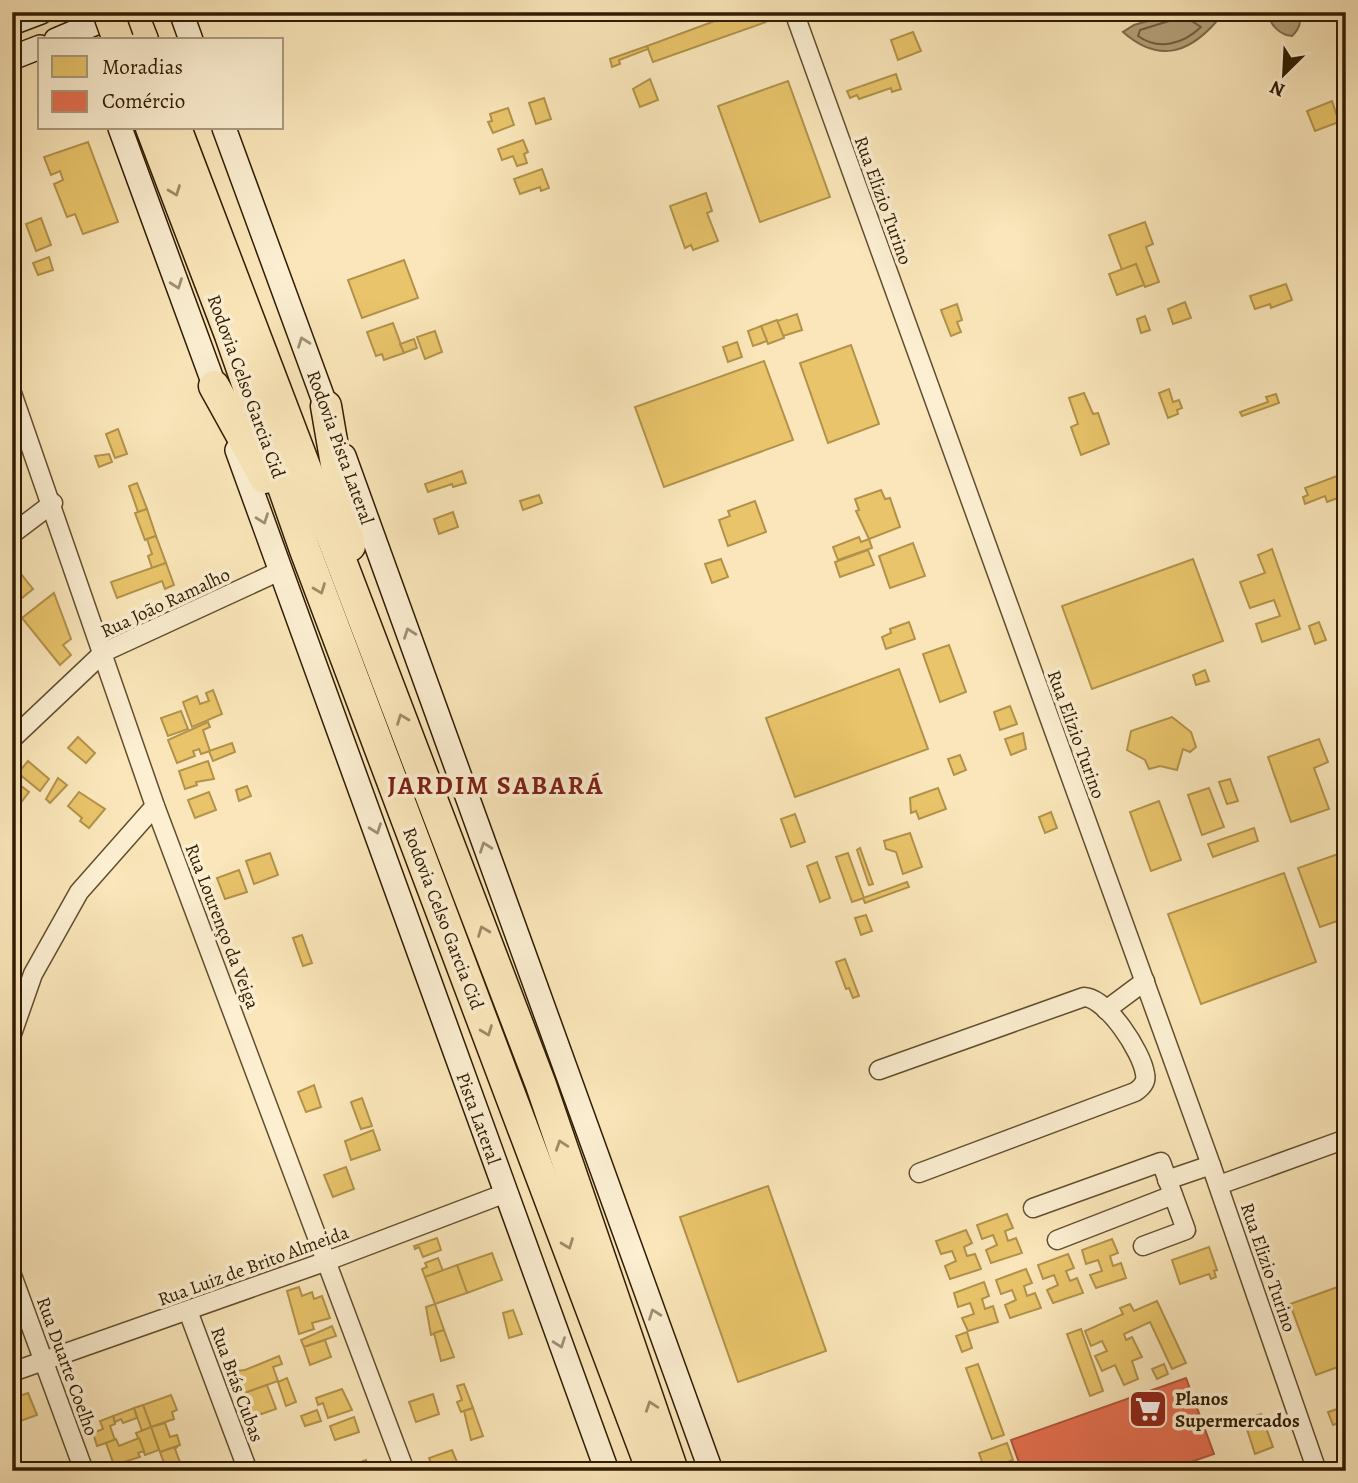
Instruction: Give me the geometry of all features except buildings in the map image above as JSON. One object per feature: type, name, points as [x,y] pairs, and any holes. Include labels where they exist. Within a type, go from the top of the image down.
[{"type":"highway","points":[[132,12],[142,38]]},
{"type":"highway","points":[[89,23],[115,38]]},
{"type":"highway","name":"Rodovia Celso Garcia Cid","points":[[152,130],[230,335],[305,550],[652,1471]]},
{"type":"highway","name":"Rodovia Celso Garcia Cid","points":[[177,130],[541,1085],[673,1471]]},
{"type":"highway","points":[[214,386],[305,550]]},
{"type":"highway","points":[[326,406],[361,612]]},
{"type":"street","points":[[12,23],[41,12]]},
{"type":"street","points":[[60,38],[89,23],[122,12]]},
{"type":"street","points":[[181,12],[190,38]]},
{"type":"street","name":"Rua Elizio Turino","points":[[794,12],[1219,1185],[1317,1471]]},
{"type":"street","points":[[12,58],[38,48]]},
{"type":"street","points":[[121,130],[282,570]]},
{"type":"street","name":"Rodovia Pista Lateral","points":[[225,130],[711,1471]]},
{"type":"street","name":"Rua Lourenço da Veiga","points":[[12,393],[53,503],[155,806],[405,1471]]},
{"type":"street","points":[[12,534],[53,503]]},
{"type":"street","name":"Rua João Ramalho","points":[[12,739],[104,652],[282,570]]},
{"type":"street","name":"Pista Lateral","points":[[282,570],[607,1471]]},
{"type":"street","points":[[12,1034],[33,974],[79,892],[155,806]]},
{"type":"street","points":[[1107,1010],[1145,981]]},
{"type":"street","points":[[879,1070],[1084,997],[1093,997],[1133,1043],[1146,1076],[1142,1087],[1135,1092],[919,1173]]},
{"type":"street","points":[[1219,1185],[1346,1139]]},
{"type":"street","points":[[1033,1208],[1161,1162],[1186,1230],[1143,1246]]},
{"type":"street","points":[[1057,1240],[1211,1165]]},
{"type":"street","name":"Rua Luiz de Brito Almeida","points":[[12,1372],[327,1261],[506,1193]]},
{"type":"street","name":"Rua Duarte Coelho","points":[[12,1275],[84,1471]]},
{"type":"street","name":"Rua Brás Cubas","points":[[188,1311],[248,1471]]},
{"type":"water","points":[[1267,12],[1299,12],[1298,28],[1292,36],[1283,34],[1270,21]]},
{"type":"water","points":[[1175,13],[1214,18],[1216,22],[1194,42],[1171,51],[1148,48],[1123,32],[1134,25]]},
{"type":"place","name":"Planos Supermercados","points":[[1148,1409]]},
{"type":"district","name":"JARDIM SABARÁ","points":[[496,785]]}]
